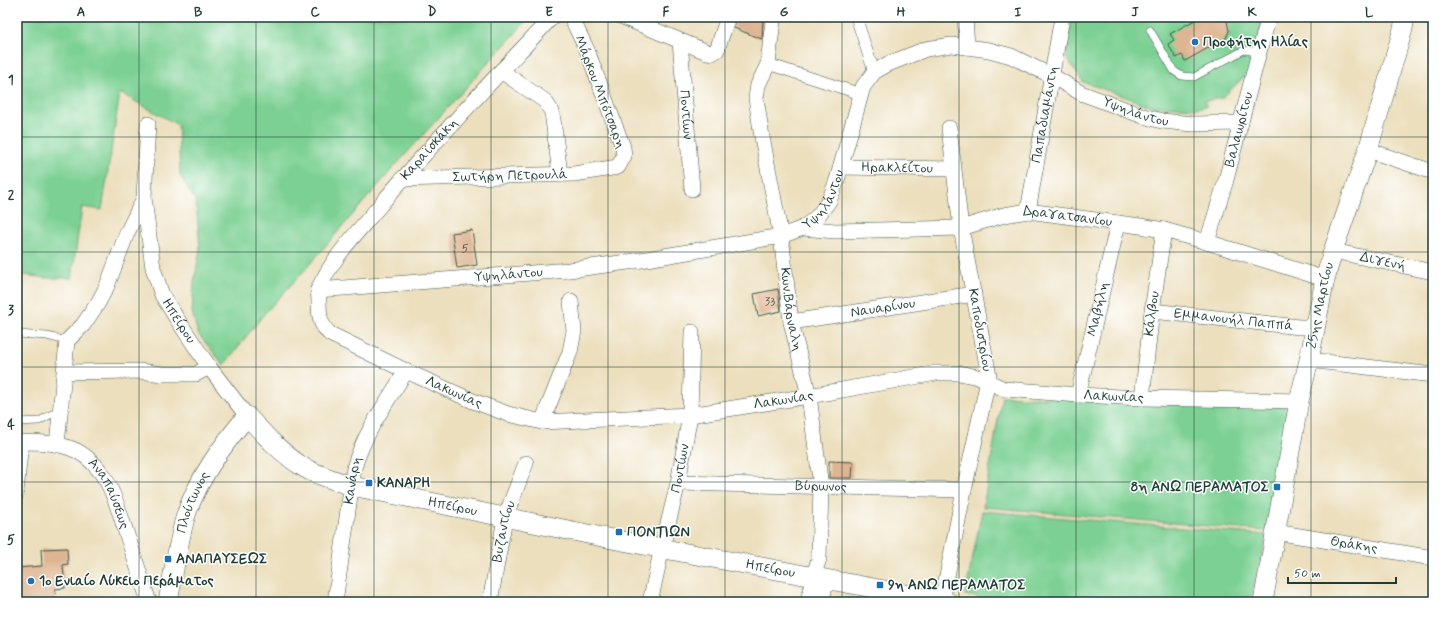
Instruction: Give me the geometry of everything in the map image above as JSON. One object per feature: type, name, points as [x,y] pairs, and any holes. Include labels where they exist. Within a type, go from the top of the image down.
[{"type":"street","name":"Καραϊσκάκη","points":[[318,290],[326,272],[339,254],[402,179],[552,17]]},
{"type":"street","name":"Μάρκου Μπότσαρη","points":[[571,17],[587,50],[623,147],[624,156],[618,167]]},
{"type":"street","points":[[624,17],[707,52],[717,50],[728,17]]},
{"type":"street","name":"Κων.Βάρναλη","points":[[772,17],[773,20],[768,64],[758,85],[756,98],[781,236],[791,322],[808,396],[821,487],[819,559],[822,602]]},
{"type":"street","points":[[856,17],[874,72]]},
{"type":"street","points":[[965,17],[967,47]]},
{"type":"street","name":"Παπαδιαμάντη","points":[[1028,211],[1062,17]]},
{"type":"street","name":"Βαλαωρίτου","points":[[1207,242],[1226,180],[1269,17]]},
{"type":"street","name":"25ης Μαρτίου","points":[[1263,602],[1299,400],[1316,328],[1325,279],[1333,251],[1368,150],[1403,29],[1405,17]]},
{"type":"street","name":"Ποντίων","points":[[680,41],[692,189]]},
{"type":"street","name":"Υψηλάντου","points":[[318,290],[569,270],[635,262],[695,250],[781,236],[803,228],[817,217],[829,201],[841,167],[863,87],[874,72],[888,64],[926,48],[952,45],[1010,56],[1052,76],[1081,93],[1143,116],[1162,121],[1193,124],[1241,123]]},
{"type":"street","points":[[768,64],[861,94]]},
{"type":"street","points":[[501,71],[549,106],[552,112],[560,174]]},
{"type":"street","name":"Ηπείρου","points":[[148,124],[144,198],[153,268],[162,295],[209,367],[247,416],[271,441],[300,465],[323,477],[352,486],[505,518],[945,601]]},
{"type":"street","name":"Καποδιστρίου","points":[[945,601],[964,490],[989,376],[961,228],[949,128]]},
{"type":"street","points":[[1368,150],[1433,172]]},
{"type":"street","name":"Σωτήρη Πετρουλά","points":[[402,179],[574,174],[618,167]]},
{"type":"street","name":"Ηρακλείτου","points":[[841,167],[953,169]]},
{"type":"street","points":[[58,445],[67,341],[83,325],[98,303],[107,286],[127,233],[144,198]]},
{"type":"street","name":"Δραγατσανίου","points":[[803,228],[835,231],[961,228],[1004,215],[1028,211],[1164,230],[1325,279]]},
{"type":"street","name":"Μαβήλη","points":[[1078,395],[1118,223]]},
{"type":"street","name":"Κάλβου","points":[[1142,398],[1152,311],[1164,230]]},
{"type":"street","name":"Διγενή","points":[[1333,251],[1433,272]]},
{"type":"street","name":"Λακωνίας","points":[[318,290],[320,320],[324,328],[330,334],[406,371],[473,400],[508,414],[542,422],[690,415],[808,396],[936,372],[959,373],[978,377],[1004,389],[1078,395],[1142,398],[1299,400]]},
{"type":"street","name":"Ναυαρίνου","points":[[791,322],[974,294]]},
{"type":"street","points":[[542,422],[570,352],[574,331],[571,300]]},
{"type":"street","name":"Εμμανουήλ Παππά","points":[[1152,311],[1316,328]]},
{"type":"street","name":"Ποντίων","points":[[650,602],[678,484],[690,415],[692,332]]},
{"type":"street","points":[[1309,360],[1433,375]]},
{"type":"street","points":[[65,372],[140,371],[162,374],[196,374],[209,367]]},
{"type":"street","name":"Κανάρη","points":[[335,602],[354,468],[358,453],[372,426],[406,371]]},
{"type":"street","name":"Πλούτωνος","points":[[168,602],[185,519],[194,494],[224,446],[247,416]]},
{"type":"street","name":"Αναπαύσεως","points":[[21,442],[58,445],[77,451],[100,471],[113,491],[149,602]]},
{"type":"street","name":"Βυζαντίου","points":[[490,602],[505,518],[526,463]]},
{"type":"street","name":"Βύρωνος","points":[[678,484],[964,490]]},
{"type":"street","name":"Θράκης","points":[[1275,532],[1433,558]]},
{"type":"street","name":"Κων.Βάρναλη","points":[[808,602],[820,578]]},
{"type":"lane","points":[[1150,30],[1174,71],[1182,76],[1194,77],[1244,50],[1259,52]]},
{"type":"lane","points":[[17,334],[47,336],[67,341]]},
{"type":"lane","points":[[17,422],[39,421],[61,409]]},
{"type":"lane","points":[[17,504],[20,492],[21,442]]},
{"type":"green space","points":[[17,17],[530,17],[264,314],[224,365],[198,334],[192,312],[194,282],[200,249],[196,202],[180,175],[178,125],[120,93],[102,210],[82,207],[72,278],[46,278],[17,274]]},
{"type":"green space","points":[[1072,17],[1263,17],[1249,72],[1222,98],[1204,101],[1207,106],[1196,108],[1151,106],[1083,82],[1066,57]]},
{"type":"green space","points":[[1002,396],[1294,407],[1265,531],[983,507]]},
{"type":"green space","points":[[982,511],[1267,535],[1250,602],[1003,602],[965,595]]},
{"type":"building","points":[[737,17],[763,17],[762,39],[734,28]]},
{"type":"building","name":"Προφήτης Ηλίας","points":[[1200,17],[1223,17],[1227,21],[1229,31],[1226,38],[1185,61],[1182,55],[1176,58],[1168,44],[1174,40],[1170,34]]},
{"type":"building","points":[[472,230],[477,265],[457,268],[452,233]]},
{"type":"building","points":[[778,289],[781,311],[758,316],[754,294]]},
{"type":"building","points":[[829,461],[853,462],[852,478],[829,478]]},
{"type":"building","points":[[67,548],[68,564],[63,565],[65,588],[55,589],[56,602],[17,602],[17,568],[42,566],[41,549]]},
{"type":"place","name":"Προφήτης Ηλίας","points":[[1195,42]]},
{"type":"place","name":"ΚΑΝΑΡΗ","points":[[369,483]]},
{"type":"place","name":"8η ΑΝΩ ΠΕΡΑΜΑΤΟΣ","points":[[1277,487]]},
{"type":"place","name":"ΠΟΝΤΙΩΝ","points":[[619,532]]},
{"type":"place","name":"ΑΝΑΠΑΥΣΕΩΣ","points":[[168,559]]},
{"type":"place","name":"1ο Ενιαίο Λύκειο Περάματος","points":[[31,581]]},
{"type":"place","name":"9η ΑΝΩ ΠΕΡΑΜΑΤΟΣ","points":[[880,585]]}]
